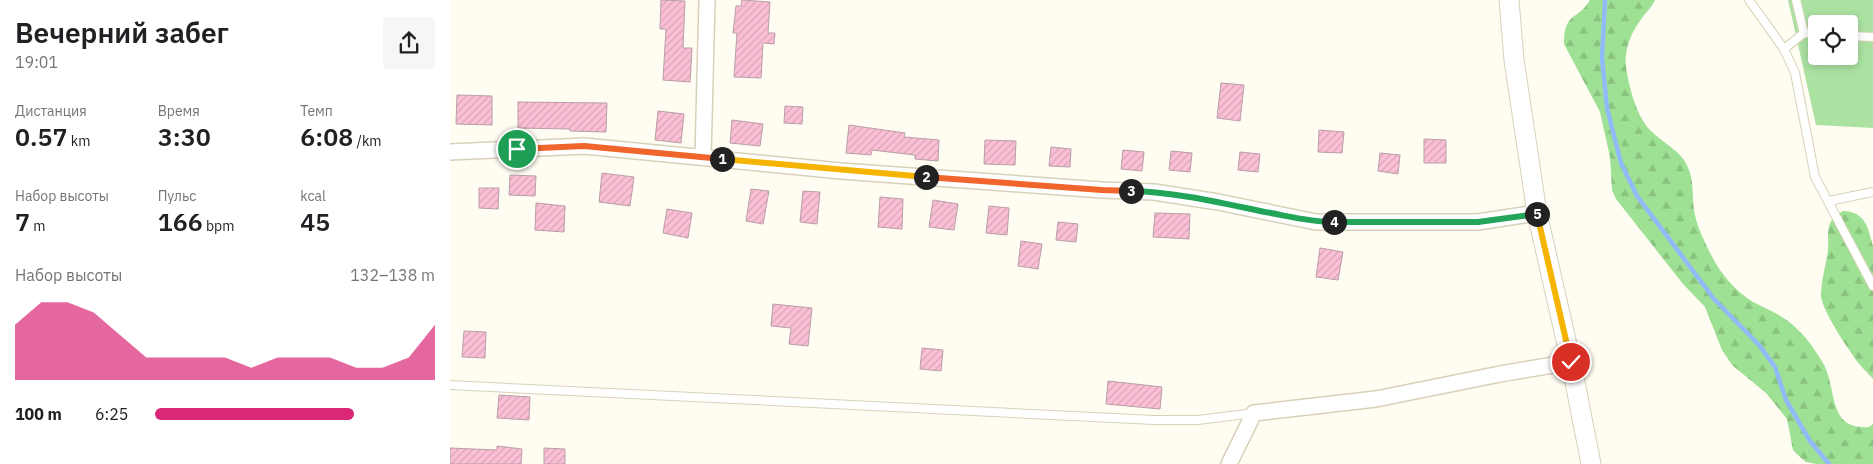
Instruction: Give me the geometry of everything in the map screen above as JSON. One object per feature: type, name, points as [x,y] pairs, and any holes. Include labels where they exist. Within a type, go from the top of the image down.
[{"type":"street","points":[[703,157],[707,0]]},
{"type":"street","points":[[1509,0],[1514,60],[1537,213],[1571,362],[1591,464]]},
{"type":"street","points":[[450,152],[584,146],[841,171],[1154,192],[1218,202],[1316,222],[1478,222],[1537,213]]},
{"type":"street","points":[[1229,464],[1254,413],[1376,399],[1571,362]]},
{"type":"lane","points":[[1749,0],[1784,49],[1795,74],[1815,177],[1873,286]]},
{"type":"lane","points":[[1796,0],[1804,33]]},
{"type":"lane","points":[[1784,49],[1804,33],[1808,33]]},
{"type":"lane","points":[[1858,36],[1873,37]]},
{"type":"lane","points":[[1828,201],[1873,192]]},
{"type":"lane","points":[[450,385],[1154,420],[1198,420],[1254,413]]},
{"type":"green space","points":[[1590,0],[1655,0],[1635,29],[1629,41],[1626,54],[1627,75],[1637,109],[1650,130],[1676,152],[1688,167],[1692,180],[1694,208],[1701,235],[1722,273],[1741,293],[1753,302],[1787,320],[1805,337],[1825,367],[1834,401],[1841,418],[1857,427],[1869,427],[1873,424],[1873,464],[1816,464],[1806,462],[1793,450],[1787,419],[1766,393],[1732,365],[1722,350],[1705,307],[1683,284],[1616,199],[1612,190],[1610,157],[1600,112],[1564,44],[1566,26]]},
{"type":"green space","points":[[1788,0],[1873,0],[1873,128],[1816,125]]},
{"type":"green space","points":[[1843,211],[1857,214],[1865,222],[1873,246],[1873,379],[1860,365],[1837,331],[1826,311],[1821,296],[1830,223]]},
{"type":"building","points":[[661,0],[685,1],[683,48],[692,48],[690,82],[663,80],[666,29],[660,29]]},
{"type":"building","points":[[742,0],[770,2],[768,33],[775,33],[774,44],[763,43],[761,78],[734,77],[737,33],[733,33],[736,6],[741,6]]},
{"type":"building","points":[[1221,83],[1244,85],[1240,121],[1217,118]]},
{"type":"building","points":[[457,95],[492,96],[492,125],[456,124]]},
{"type":"building","points":[[518,102],[607,103],[606,132],[518,128]]},
{"type":"building","points":[[785,106],[803,107],[802,124],[784,123]]},
{"type":"building","points":[[658,111],[684,114],[681,143],[655,140]]},
{"type":"building","points":[[732,120],[763,124],[760,146],[730,143]]},
{"type":"building","points":[[849,125],[905,133],[904,137],[939,140],[938,161],[915,159],[915,155],[872,150],[871,155],[846,153]]},
{"type":"building","points":[[1319,130],[1344,132],[1342,153],[1318,152]]},
{"type":"building","points":[[1424,139],[1446,140],[1446,163],[1424,163]]},
{"type":"building","points":[[985,140],[1016,141],[1015,165],[984,164]]},
{"type":"building","points":[[1051,147],[1071,149],[1070,167],[1049,166]]},
{"type":"building","points":[[1123,150],[1144,152],[1142,171],[1121,169]]},
{"type":"building","points":[[1171,151],[1192,153],[1190,172],[1169,170]]},
{"type":"building","points":[[1240,152],[1260,154],[1258,172],[1238,170]]},
{"type":"building","points":[[1380,153],[1400,155],[1398,174],[1378,171]]},
{"type":"building","points":[[602,173],[634,177],[630,206],[599,202]]},
{"type":"building","points":[[510,175],[536,176],[535,196],[509,195]]},
{"type":"building","points":[[479,188],[499,188],[498,209],[479,208]]},
{"type":"building","points":[[751,189],[769,191],[763,224],[746,221]]},
{"type":"building","points":[[803,191],[820,192],[817,224],[800,222]]},
{"type":"building","points":[[880,197],[903,199],[902,229],[878,227]]},
{"type":"building","points":[[933,200],[958,204],[954,230],[929,227]]},
{"type":"building","points":[[536,203],[565,206],[564,232],[535,230]]},
{"type":"building","points":[[989,206],[1009,208],[1007,235],[986,233]]},
{"type":"building","points":[[667,209],[692,213],[688,238],[663,233]]},
{"type":"building","points":[[1155,213],[1190,214],[1189,239],[1153,237]]},
{"type":"building","points":[[1058,222],[1078,224],[1076,242],[1056,240]]},
{"type":"building","points":[[1021,241],[1042,244],[1038,269],[1018,266]]},
{"type":"building","points":[[1320,248],[1343,252],[1338,280],[1316,277]]},
{"type":"building","points":[[773,304],[812,308],[808,346],[789,344],[791,328],[771,326]]},
{"type":"building","points":[[464,331],[486,332],[485,358],[462,357]]},
{"type":"building","points":[[922,348],[943,350],[941,371],[920,369]]},
{"type":"building","points":[[1108,381],[1162,387],[1160,409],[1106,404]]},
{"type":"building","points":[[499,395],[530,397],[529,420],[497,418]]},
{"type":"building","points":[[497,446],[522,449],[521,464],[450,464],[450,448],[497,450]]},
{"type":"building","points":[[544,448],[565,449],[565,464],[544,464]]},
{"type":"waterway","points":[[1605,0],[1602,58],[1607,108],[1621,163],[1637,196],[1714,299],[1759,345],[1775,367],[1786,400],[1810,441],[1829,464]]},
{"type":"route","points":[[517,149],[584,146],[841,171],[1154,192],[1218,202],[1316,222],[1478,222],[1537,213],[1571,362]]}]
